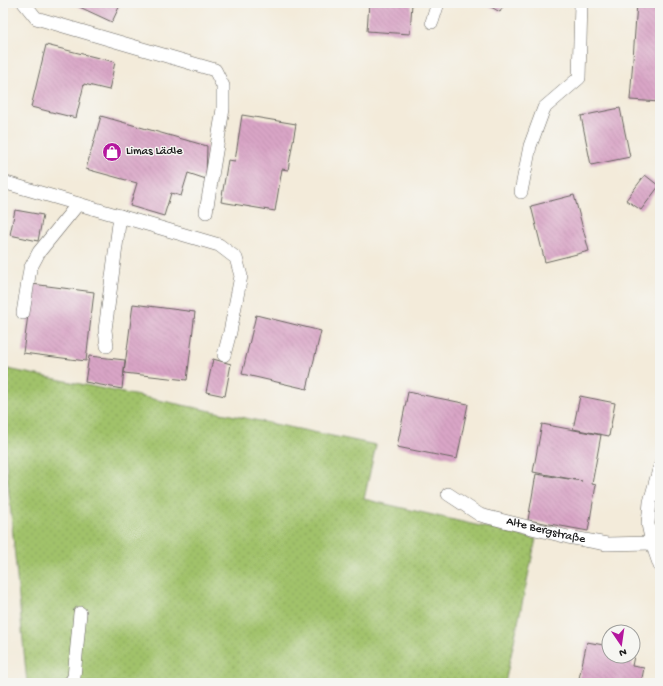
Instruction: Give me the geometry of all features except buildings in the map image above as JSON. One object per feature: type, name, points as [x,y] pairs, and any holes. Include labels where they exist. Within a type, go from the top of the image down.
[{"type":"lane","points":[[24,3],[36,18],[215,70],[223,86],[223,109],[206,212]]},
{"type":"lane","points":[[432,22],[438,3]]},
{"type":"lane","points":[[521,192],[530,146],[544,108],[579,78],[581,3]]},
{"type":"lane","points":[[3,182],[219,245],[236,258],[241,276],[224,355]]},
{"type":"lane","points":[[23,313],[30,269],[39,252],[78,204]]},
{"type":"lane","points":[[106,346],[105,330],[120,216]]},
{"type":"lane","points":[[660,466],[650,502],[648,524],[652,543],[660,566]]},
{"type":"lane","name":"Alte Bergstraße","points":[[448,494],[480,515],[568,537],[608,544],[652,543]]},
{"type":"lane","points":[[70,683],[74,677],[80,613]]},
{"type":"green space","points":[[3,368],[376,445],[364,499],[536,539],[505,683],[27,683],[3,430]]},
{"type":"place","name":"Limas Lädle","points":[[112,152]]}]
